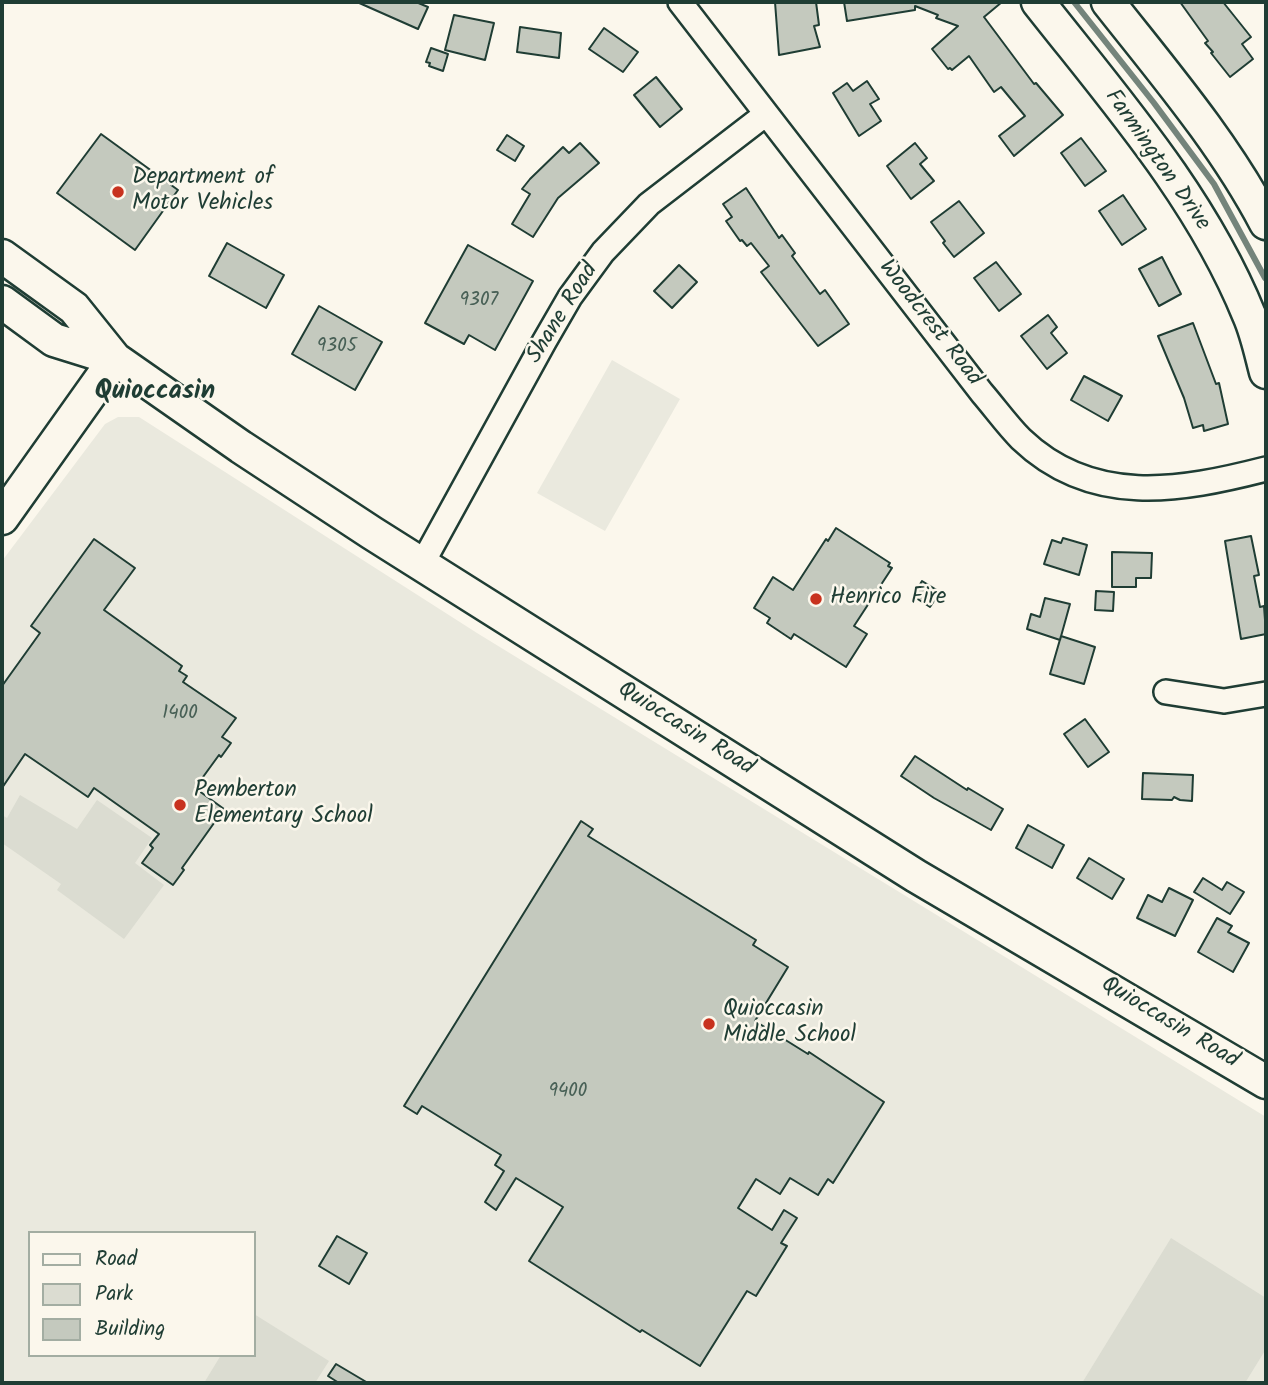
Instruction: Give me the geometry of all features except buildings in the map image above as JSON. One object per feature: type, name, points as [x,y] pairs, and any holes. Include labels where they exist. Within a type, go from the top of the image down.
[{"type":"main road","name":"Farmington Drive","points":[[1038,2],[1180,187],[1230,272],[1256,304],[1266,372]]},
{"type":"main road","points":[[1108,2],[1213,136],[1266,223]]},
{"type":"main road","name":"Quioccasin Road","points":[[2,257],[74,308],[115,359],[241,447],[916,876],[1266,1082]]},
{"type":"main road","name":"Quioccasin Road","points":[[2,302],[54,340],[115,359]]},
{"type":"main road","points":[[2,518],[115,359]]},
{"type":"street","name":"Woodcrest Road","points":[[680,2],[982,393],[1021,439],[1047,459],[1093,481],[1121,488],[1152,490],[1192,485],[1266,469]]},
{"type":"street","name":"Shane Road","points":[[422,564],[570,297],[603,252],[649,204],[765,114]]},
{"type":"street","points":[[1166,692],[1224,701],[1266,694]]},
{"type":"shaded area","points":[[612,360],[680,399],[605,531],[537,493]]},
{"type":"shaded area","name":"Quioccasin Middle School","points":[[118,417],[139,417],[477,633],[1266,1117],[1266,1383],[2,1383],[2,561],[105,424]]},
{"type":"green space","points":[[20,795],[77,829],[97,800],[152,838],[135,863],[164,885],[124,939],[57,890],[61,884],[2,843],[2,815],[7,818]]},
{"type":"green space","points":[[1171,1238],[1266,1298],[1266,1349],[1245,1383],[1082,1383]]},
{"type":"green space","points":[[256,1315],[329,1361],[315,1383],[204,1383],[220,1357],[256,1357]]},
{"type":"waterway","points":[[1074,2],[1214,184],[1265,278]]},
{"type":"place","name":"Department of Motor Vehicles","points":[[118,192]]},
{"type":"place","name":"Henrico Fire","points":[[816,599]]},
{"type":"place","name":"Pemberton Elementary School","points":[[180,805]]},
{"type":"place","name":"Quioccasin Middle School","points":[[709,1024]]},
{"type":"district","name":"Quioccasin","points":[[155,394]]}]
